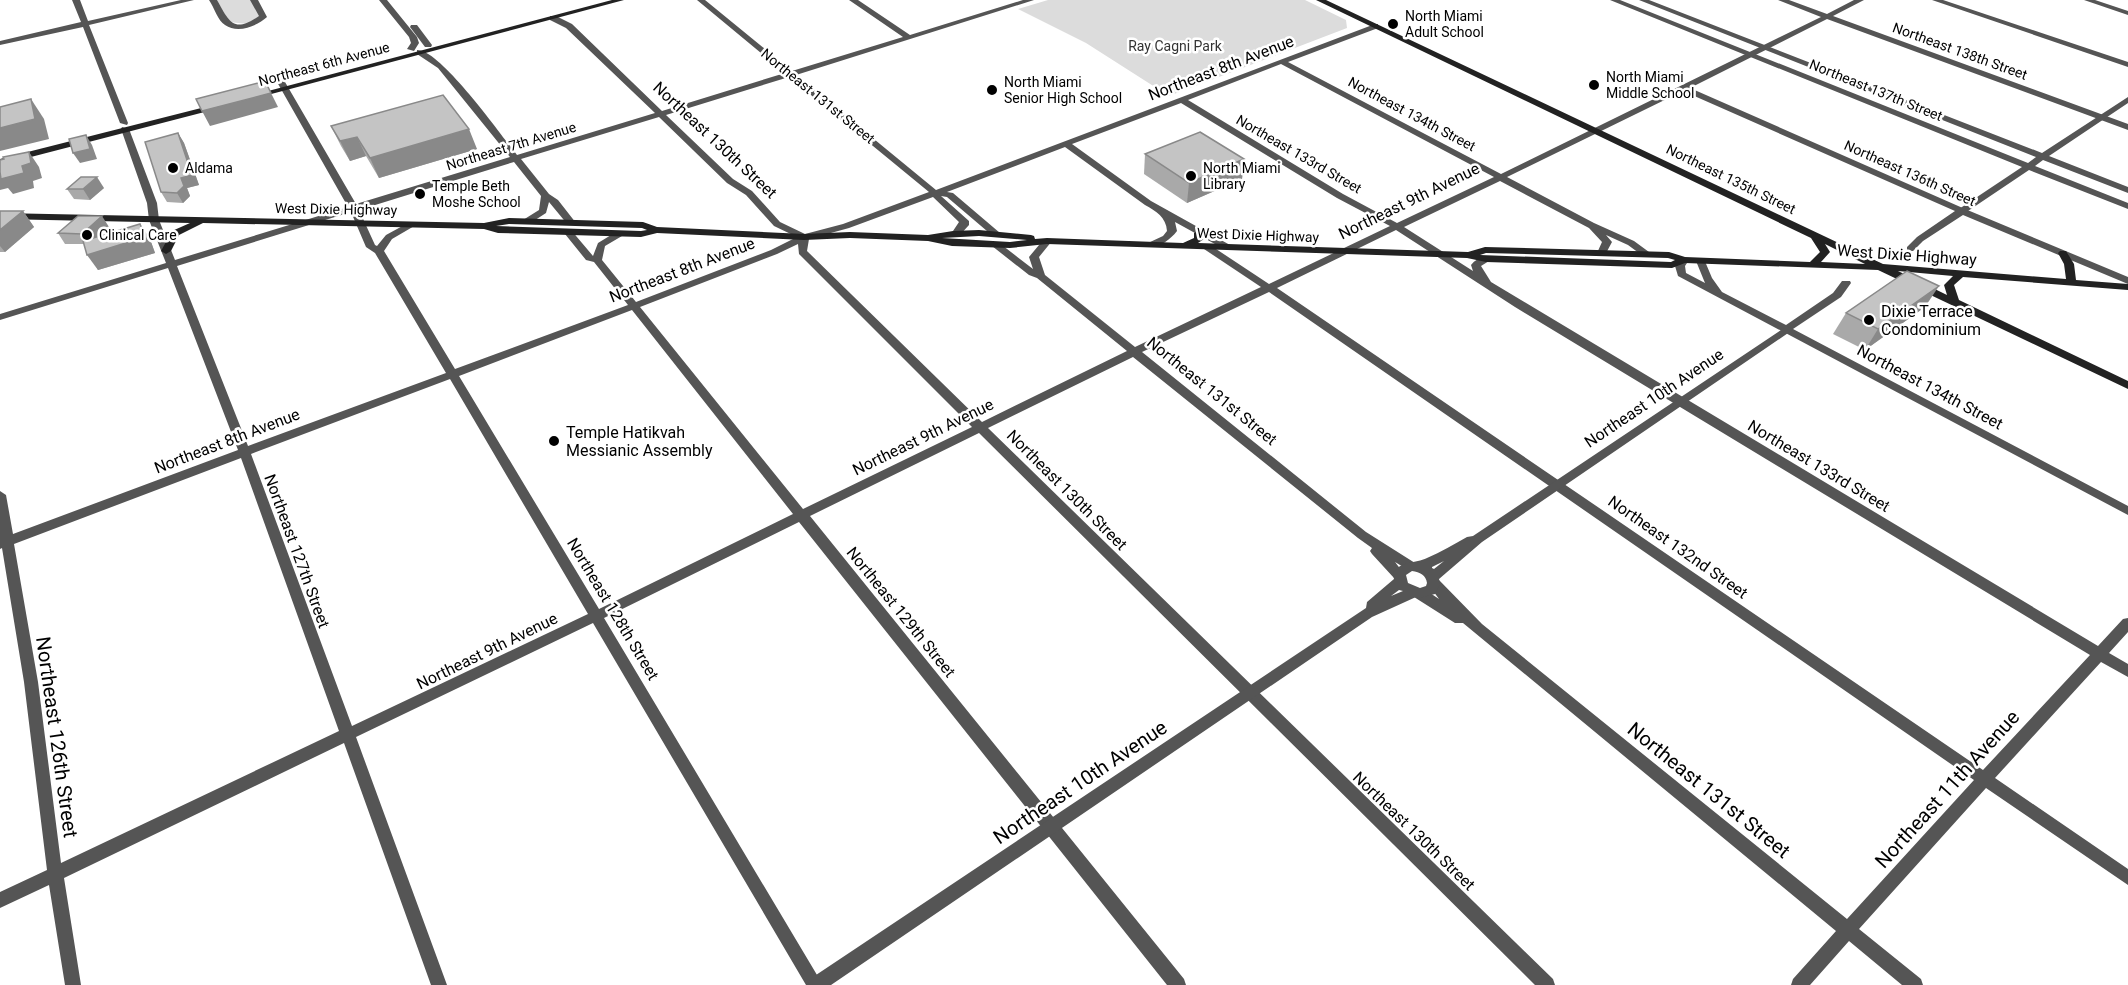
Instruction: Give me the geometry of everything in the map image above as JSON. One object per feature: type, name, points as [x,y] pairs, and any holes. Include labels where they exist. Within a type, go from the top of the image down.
[{"type":"main road","name":"Northeast 6th Avenue","points":[[249,94],[598,0]]},
{"type":"main road","name":"Northeast 6th Avenue","points":[[283,85],[395,59],[620,0]]},
{"type":"main road","name":"Northeast 135th Street","points":[[1320,0],[2128,385]]},
{"type":"main road","points":[[420,52],[459,36]]},
{"type":"main road","points":[[395,59],[428,45]]},
{"type":"main road","points":[[0,155],[124,126],[227,100],[155,115],[124,126],[0,162]]},
{"type":"main road","name":"West Dixie Highway","points":[[0,208],[309,223],[484,226],[526,222],[619,234],[641,234],[657,230],[804,237],[928,238],[956,234],[996,240]]},
{"type":"main road","name":"West Dixie Highway","points":[[0,216],[153,216]]},
{"type":"main road","points":[[169,258],[172,237],[178,231],[210,219]]},
{"type":"main road","name":"West Dixie Highway","points":[[484,226],[498,230],[643,225],[657,230]]},
{"type":"main road","points":[[1182,246],[1199,239],[1199,233]]},
{"type":"main road","points":[[1813,234],[1823,246],[1825,253],[1813,264]]},
{"type":"main road","name":"West Dixie Highway","points":[[928,238],[941,243],[996,240],[1047,241],[1467,255],[1486,259],[1672,265],[1684,260]]},
{"type":"main road","name":"West Dixie Highway","points":[[1467,255],[1485,250],[1670,255],[1684,260],[1879,267],[2128,286]]},
{"type":"main road","points":[[2063,254],[2069,264],[2071,282]]},
{"type":"main road","points":[[1954,302],[1949,285],[1961,273]]},
{"type":"street","name":"Northeast 127th Street","points":[[76,0],[124,126],[153,216],[244,453],[439,985]]},
{"type":"street","points":[[0,43],[190,0]]},
{"type":"street","points":[[213,0],[226,23],[236,27],[252,24],[261,19],[263,14],[254,0]]},
{"type":"street","points":[[383,0],[413,37],[415,43],[411,49]]},
{"type":"street","points":[[393,0],[428,45]]},
{"type":"street","name":"Northeast 131st Street","points":[[701,0],[935,193],[938,199],[965,223],[956,234]]},
{"type":"street","points":[[853,0],[908,37]]},
{"type":"street","name":"Northeast 7th Avenue","points":[[0,317],[169,258],[309,223],[791,74],[1013,2],[1030,0]]},
{"type":"street","name":"Northeast 137th Street","points":[[1614,0],[2128,206]]},
{"type":"street","name":"Northeast 137th Street","points":[[1643,0],[2128,190]]},
{"type":"street","name":"Northeast 138th Street","points":[[1782,0],[2128,127]]},
{"type":"street","name":"Northeast 9th Avenue","points":[[0,900],[347,737],[1134,352],[1597,131],[1860,0]]},
{"type":"street","points":[[1936,0],[2128,65]]},
{"type":"street","points":[[2088,0],[2128,13]]},
{"type":"street","points":[[1653,15],[1666,9]]},
{"type":"street","points":[[569,26],[572,13]]},
{"type":"street","name":"Northeast 130th Street","points":[[553,18],[569,26],[730,181],[749,193],[777,224],[804,237],[802,252],[1547,985]]},
{"type":"street","name":"Northeast 8th Avenue","points":[[3,543],[634,306],[774,252],[804,237],[846,226],[1375,26]]},
{"type":"street","name":"Northeast 129th Street","points":[[437,48],[441,66]]},
{"type":"street","name":"Northeast 129th Street","points":[[420,52],[441,66],[546,196],[555,202],[589,258],[597,260],[1178,985]]},
{"type":"street","name":"Northeast 134th Street","points":[[1283,62],[1591,225],[1631,243],[1646,254]]},
{"type":"street","name":"Northeast 128th Street","points":[[283,85],[354,208],[371,247],[379,251],[816,985]]},
{"type":"street","name":"Northeast 136th Street","points":[[1683,88],[1962,211],[2128,280]]},
{"type":"street","points":[[1910,249],[1920,239],[2128,99]]},
{"type":"street","name":"Northeast 133rd Street","points":[[1182,100],[1340,196],[1396,226],[1493,289],[2128,672]]},
{"type":"street","points":[[1066,144],[1163,212],[1227,247]]},
{"type":"street","name":"Northeast 131st Street","points":[[935,193],[950,195],[1032,273],[1040,276],[1362,535],[1434,580],[1440,592],[1477,628],[1915,985]]},
{"type":"street","points":[[526,222],[543,212],[546,196]]},
{"type":"street","points":[[1151,245],[1166,238],[1173,229],[1163,212]]},
{"type":"street","points":[[379,251],[389,237],[411,225]]},
{"type":"street","points":[[1591,225],[1607,242],[1602,253]]},
{"type":"street","points":[[597,260],[601,244],[619,234]]},
{"type":"street","points":[[1040,276],[1034,257],[1047,241]]},
{"type":"street","name":"Northeast 132nd Street","points":[[1207,247],[1268,288],[1283,295],[2128,878]]},
{"type":"street","name":"Northeast 133rd Street","points":[[1486,259],[1476,265],[1479,274],[1493,289]]},
{"type":"street","name":"Northeast 134th Street","points":[[1684,260],[1680,266],[1681,274],[2128,511]]},
{"type":"street","points":[[1701,261],[1707,279],[1718,292]]},
{"type":"street","name":"Northeast 10th Avenue","points":[[816,985],[1367,613],[1416,592],[1430,590],[1434,580],[1478,539],[1837,295],[1846,283]]},
{"type":"street","name":"Northeast 126th Street","points":[[0,495],[3,543],[32,682],[55,874],[73,985]]},
{"type":"street","name":"Northeast 131st Street","points":[[1362,535],[1364,540],[1393,566],[1399,578],[1416,592],[1470,626],[1477,628]]},
{"type":"street","name":"Northeast 10th Avenue","points":[[1367,613],[1368,609],[1399,578],[1402,570],[1428,564],[1472,539],[1478,539]]},
{"type":"street","name":"Northeast 11th Avenue","points":[[1799,985],[2128,623]]},
{"type":"green space","points":[[217,0],[251,0],[260,16],[247,24],[229,22]]},
{"type":"green space","name":"Ray Cagni Park","points":[[1048,0],[1305,0],[1346,20],[1347,28],[1169,96],[1086,43],[1018,9]]},
{"type":"building","points":[[258,83],[267,85],[271,93],[202,111],[196,99]]},
{"type":"building","points":[[443,95],[469,129],[370,158],[357,137],[340,141],[331,126]]},
{"type":"building","points":[[31,99],[35,119],[0,128],[0,107]]},
{"type":"building","points":[[1200,132],[1244,159],[1189,183],[1145,154]]},
{"type":"building","points":[[178,133],[192,175],[181,178],[184,186],[177,193],[161,192],[145,142]]},
{"type":"building","points":[[86,135],[90,149],[73,153],[69,139]]},
{"type":"building","points":[[29,152],[31,163],[22,166],[24,173],[1,179],[0,160],[4,159],[3,157]]},
{"type":"building","points":[[81,177],[97,177],[83,189],[67,189]]},
{"type":"building","points":[[0,211],[23,211],[0,230]]},
{"type":"building","points":[[78,216],[102,216],[82,234],[58,233]]},
{"type":"building","points":[[140,224],[145,237],[87,255],[83,241]]},
{"type":"building","points":[[1907,271],[1939,286],[1878,329],[1846,313]]},
{"type":"place","name":"North Miami Adult School","points":[[1393,24]]},
{"type":"place","name":"North Miami Middle School","points":[[1594,85]]},
{"type":"place","name":"North Miami Senior High School","points":[[992,90]]},
{"type":"place","name":"Aldama","points":[[173,168]]},
{"type":"place","name":"North Miami Library","points":[[1191,176]]},
{"type":"place","name":"Temple Beth Moshe School","points":[[420,194]]},
{"type":"place","name":"Clinical Care","points":[[87,235]]},
{"type":"place","name":"Dixie Terrace Condominium","points":[[1869,320]]},
{"type":"place","name":"Temple Hatikvah Messianic Assembly","points":[[554,441]]}]
